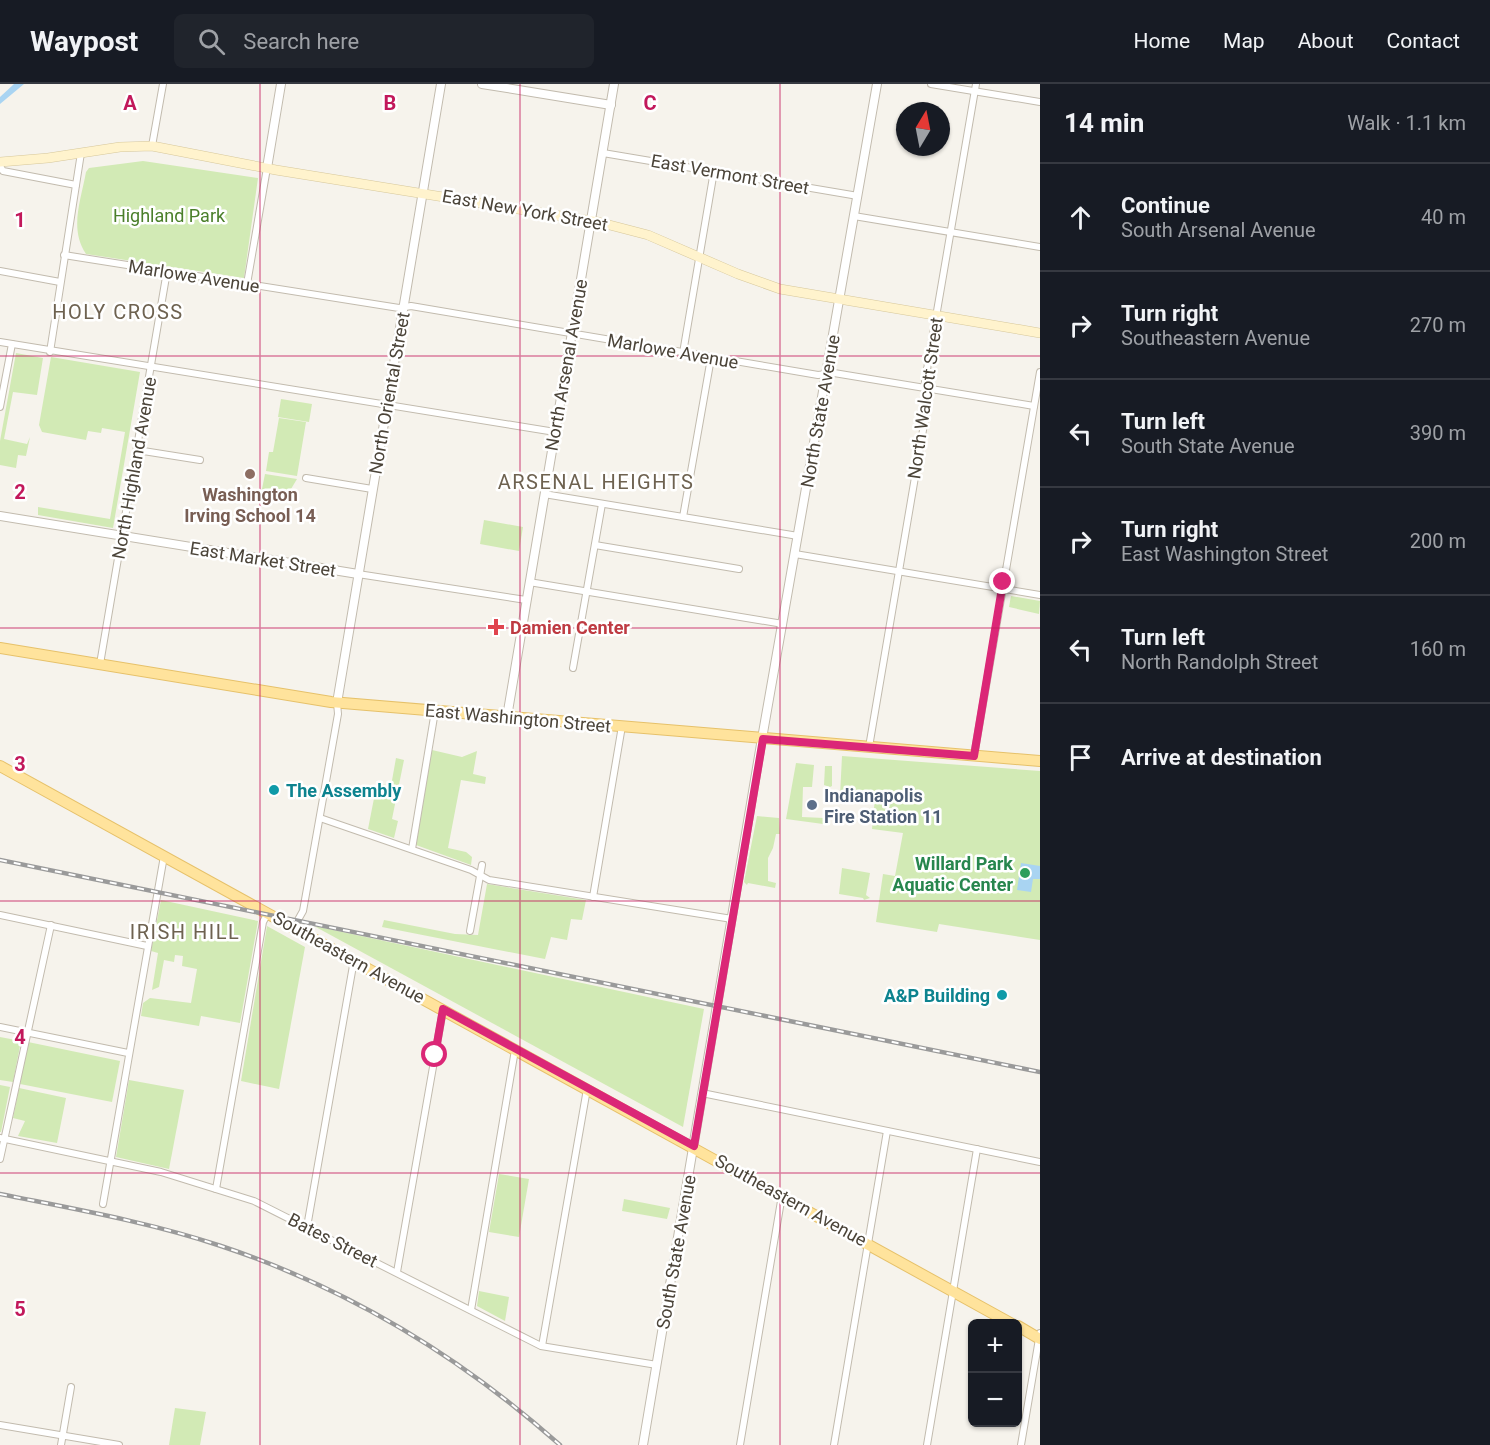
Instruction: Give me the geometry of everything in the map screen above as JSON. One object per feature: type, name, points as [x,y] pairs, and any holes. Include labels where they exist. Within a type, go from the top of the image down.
[{"type":"main road","name":"East New York Street","points":[[0,164],[120,147],[152,146],[267,168],[591,220],[639,232],[770,286],[1040,333]]},
{"type":"main road","name":"East Washington Street","points":[[0,648],[337,703],[1040,761]]},
{"type":"main road","name":"Southeastern Avenue","points":[[0,766],[1005,1319]]},
{"type":"main road","points":[[1022,1328],[1040,1336]]},
{"type":"street","points":[[152,146],[162,84]]},
{"type":"street","points":[[247,284],[281,84]]},
{"type":"street","name":"North Oriental Street","points":[[337,703],[441,84]]},
{"type":"street","points":[[482,84],[611,105]]},
{"type":"street","name":"North Arsenal Avenue","points":[[507,717],[614,84]]},
{"type":"street","name":"North State Avenue","points":[[763,739],[877,84]]},
{"type":"street","points":[[931,84],[976,88],[1040,102]]},
{"type":"street","name":"North Walcott Street","points":[[869,747],[929,395],[925,381],[976,88]]},
{"type":"street","points":[[50,352],[81,153]]},
{"type":"street","name":"East Vermont Street","points":[[603,153],[858,196]]},
{"type":"street","name":"East New York Street","points":[[0,164],[3,171],[76,185]]},
{"type":"street","points":[[683,353],[714,171]]},
{"type":"street","points":[[854,216],[1040,247]]},
{"type":"street","name":"Marlowe Avenue","points":[[64,255],[404,308],[411,306],[711,358],[818,375],[834,373],[1034,406]]},
{"type":"street","points":[[0,271],[60,282]]},
{"type":"street","name":"North Highland Avenue","points":[[100,664],[167,272]]},
{"type":"street","points":[[0,342],[50,352],[555,432]]},
{"type":"street","points":[[0,408],[12,344]]},
{"type":"street","points":[[683,517],[711,358]]},
{"type":"street","points":[[974,756],[1040,372]]},
{"type":"street","points":[[137,450],[200,460]]},
{"type":"street","points":[[306,478],[372,489]]},
{"type":"street","points":[[544,494],[798,536]]},
{"type":"street","points":[[573,668],[602,504]]},
{"type":"street","name":"East Market Street","points":[[0,516],[526,600]]},
{"type":"street","points":[[595,545],[739,569]]},
{"type":"street","points":[[795,554],[1040,595]]},
{"type":"street","points":[[529,582],[783,624]]},
{"type":"street","points":[[294,927],[303,911],[337,703]]},
{"type":"street","points":[[412,849],[435,711]]},
{"type":"street","points":[[593,897],[621,726]]},
{"type":"street","name":"South State Avenue","points":[[643,1445],[763,739]]},
{"type":"street","points":[[320,818],[412,849],[489,880],[732,920]]},
{"type":"street","points":[[103,1203],[164,856]]},
{"type":"street","points":[[470,932],[482,866]]},
{"type":"street","points":[[216,1189],[263,922],[268,913]]},
{"type":"street","points":[[0,915],[147,945]]},
{"type":"street","points":[[0,1159],[2,1139],[51,925]]},
{"type":"street","points":[[307,1227],[354,960]]},
{"type":"street","points":[[397,1272],[443,1009]]},
{"type":"street","points":[[0,1027],[128,1053]]},
{"type":"street","points":[[471,1310],[516,1048]]},
{"type":"street","points":[[542,1346],[587,1088]]},
{"type":"street","points":[[702,1094],[1040,1162]]},
{"type":"street","points":[[834,1445],[887,1131]]},
{"type":"street","name":"Bates Street","points":[[2,1139],[161,1172],[260,1203],[542,1346],[657,1365]]},
{"type":"street","points":[[927,1445],[976,1149]]},
{"type":"street","points":[[740,1445],[782,1195]]},
{"type":"street","points":[[1021,1445],[1040,1336]]},
{"type":"street","points":[[61,1445],[71,1387]]},
{"type":"street","points":[[0,1425],[118,1445]]},
{"type":"green space","name":"Highland Park","points":[[143,161],[258,178],[244,278],[86,254],[78,235],[77,224],[86,172],[89,168]]},
{"type":"green space","points":[[16,353],[43,358],[37,395],[13,392],[4,439],[27,444],[30,437],[26,456],[18,455],[16,468],[0,465],[0,441]]},
{"type":"green space","points":[[51,357],[140,372],[113,528],[38,515],[38,507],[110,519],[125,432],[102,428],[101,433],[88,431],[86,440],[42,432],[39,425]]},
{"type":"green space","points":[[281,399],[312,404],[309,422],[278,417]]},
{"type":"green space","points":[[279,418],[306,422],[297,476],[266,471],[269,452],[273,452]]},
{"type":"green space","points":[[265,474],[297,479],[288,494],[262,489]]},
{"type":"green space","points":[[484,520],[523,527],[519,551],[480,544]]},
{"type":"green space","points":[[1011,596],[1040,601],[1039,614],[1009,607]]},
{"type":"green space","points":[[432,750],[462,757],[477,751],[473,774],[486,777],[485,784],[461,780],[448,848],[466,852],[472,857],[471,865],[416,845]]},
{"type":"green space","points":[[842,756],[1040,771],[1040,940],[939,924],[937,932],[876,922],[883,874],[895,876],[903,833],[872,829],[875,798],[840,796]]},
{"type":"green space","points":[[396,758],[404,760],[392,819],[398,821],[394,838],[368,829],[377,783],[391,786]]},
{"type":"green space","points":[[796,763],[814,765],[812,787],[803,787],[802,817],[824,818],[823,824],[786,819]]},
{"type":"green space","points":[[825,766],[832,766],[832,786],[830,787],[824,785]]},
{"type":"green space","points":[[757,816],[779,818],[780,834],[776,834],[768,858],[768,881],[776,883],[775,888],[748,883],[747,885],[744,882]]},
{"type":"green space","points":[[842,868],[870,873],[866,895],[870,898],[864,900],[839,894]]},
{"type":"green space","points":[[487,884],[586,900],[582,920],[571,919],[567,940],[551,937],[545,959],[382,927],[384,920],[455,934],[478,935]]},
{"type":"green space","points":[[161,900],[258,921],[240,1023],[201,1016],[199,1026],[141,1016],[143,1003],[150,998],[191,1003],[197,969],[182,966],[183,956],[175,955],[174,962],[164,960],[159,987],[152,990],[158,953],[151,951]]},
{"type":"green space","points":[[267,926],[305,947],[279,1089],[241,1081]]},
{"type":"green space","points":[[314,926],[704,1009],[683,1127]]},
{"type":"green space","points":[[0,1037],[21,1041],[13,1082],[0,1080]]},
{"type":"green space","points":[[28,1042],[120,1061],[112,1102],[20,1084]]},
{"type":"green space","points":[[129,1080],[184,1090],[169,1169],[116,1157]]},
{"type":"green space","points":[[0,1085],[10,1087],[1,1132],[0,1132]]},
{"type":"green space","points":[[19,1088],[66,1098],[57,1143],[18,1136],[25,1121],[13,1118]]},
{"type":"green space","points":[[499,1174],[529,1179],[519,1237],[489,1232]]},
{"type":"green space","points":[[624,1199],[670,1208],[667,1219],[622,1211]]},
{"type":"green space","points":[[479,1291],[509,1297],[505,1321],[477,1306]]},
{"type":"green space","points":[[175,1408],[206,1412],[200,1445],[169,1445]]},
{"type":"water","points":[[14,84],[24,84],[0,104],[0,97]]},
{"type":"water","points":[[1021,863],[1040,866],[1040,879],[1033,879],[1031,892],[1017,890]]},
{"type":"railway","points":[[0,860],[1040,1072]]},
{"type":"railway","points":[[0,1194],[194,1237],[268,1263],[313,1282],[358,1304],[442,1354],[522,1413],[560,1445]]},
{"type":"place","name":"Washington Irving School 14","points":[[250,474]]},
{"type":"place","name":"Damien Center","points":[[496,627]]},
{"type":"place","name":"The Assembly","points":[[274,790]]},
{"type":"place","name":"Indianapolis Fire Station 11","points":[[812,805]]},
{"type":"place","name":"Willard Park Aquatic Center","points":[[1025,873]]},
{"type":"place","name":"A&P Building","points":[[1002,995]]},
{"type":"district","name":"HOLY CROSS","points":[[118,312]]},
{"type":"district","name":"ARSENAL HEIGHTS","points":[[596,482]]},
{"type":"district","name":"IRISH HILL","points":[[185,932]]},
{"type":"route","points":[[435,1055],[443,1009],[694,1146],[763,739],[974,756],[1003,582]]}]
